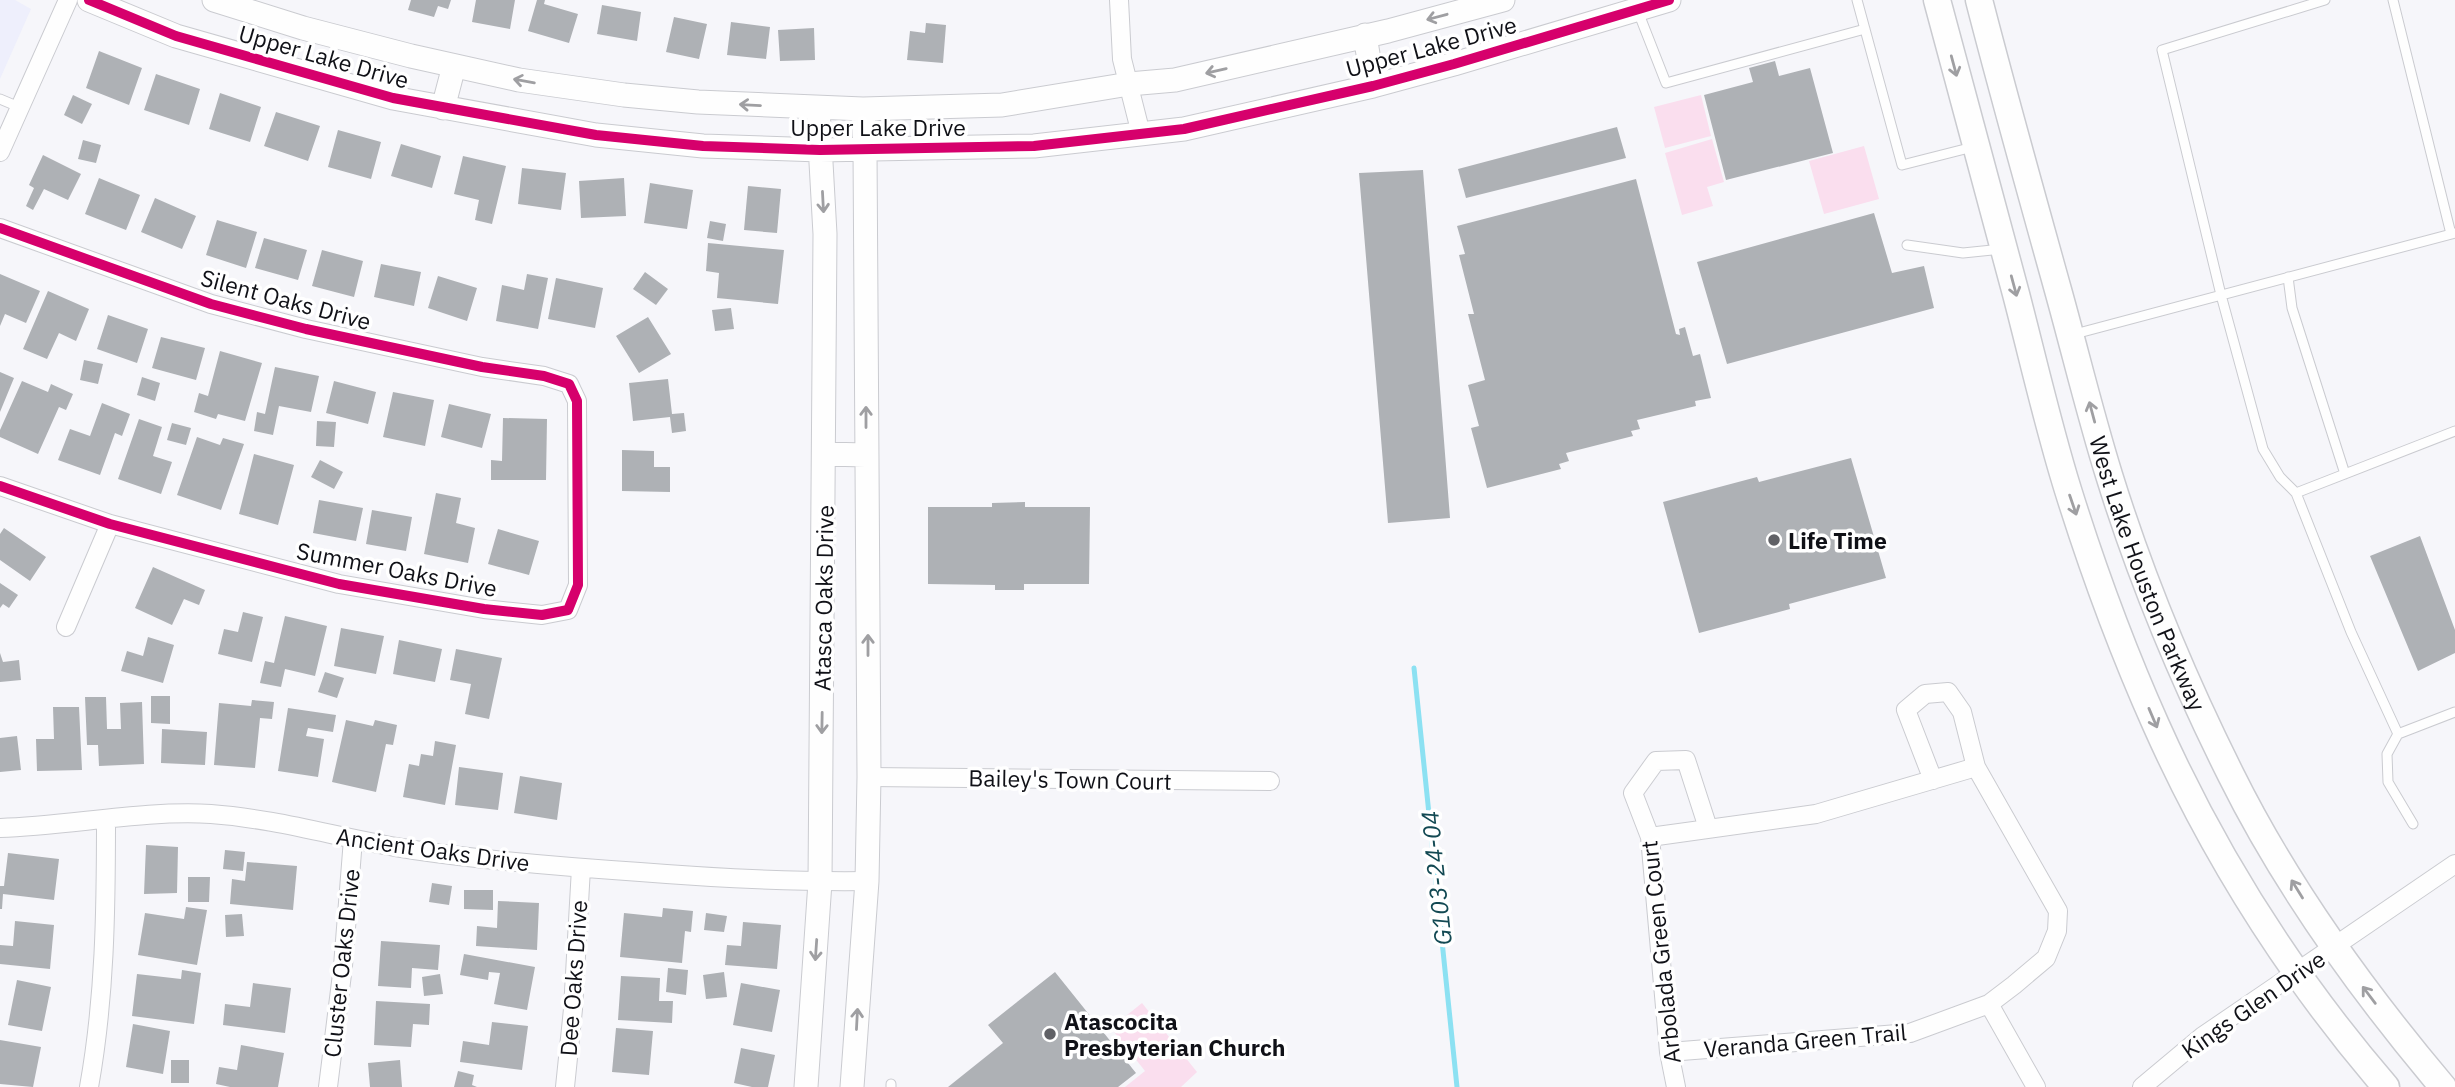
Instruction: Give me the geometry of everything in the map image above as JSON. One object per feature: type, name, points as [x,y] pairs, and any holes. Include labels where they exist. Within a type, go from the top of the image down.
[{"type":"main road","name":"West Lake Houston Parkway","points":[[1937,0],[2067,488],[2156,726],[2199,812],[2249,900],[2295,971],[2386,1087]]},
{"type":"main road","name":"West Lake Houston Parkway","points":[[1979,0],[2109,474],[2160,618],[2200,712],[2267,841],[2333,947],[2405,1042],[2444,1087]]},
{"type":"main road","points":[[2004,249],[2044,239]]},
{"type":"street","points":[[0,152],[68,0]]},
{"type":"street","name":"Upper Lake Drive","points":[[89,0],[176,36],[393,99],[596,135],[703,146],[820,150],[1034,146],[1184,129],[1373,86],[1454,64],[1636,4],[1669,0]]},
{"type":"street","name":"Upper Lake Drive","points":[[214,0],[303,28],[519,80],[624,94],[818,109],[1002,105],[1129,84],[1175,80],[1503,0]]},
{"type":"street","points":[[1119,0],[1122,59],[1141,134]]},
{"type":"street","points":[[1364,35],[1373,86]]},
{"type":"street","points":[[443,108],[454,66]]},
{"type":"street","name":"Atasca Oaks Drive","points":[[806,1087],[820,882],[825,246],[818,109]]},
{"type":"street","name":"Atasca Oaks Drive","points":[[852,1087],[867,881],[869,777],[863,109]]},
{"type":"street","name":"Silent Oaks Drive","points":[[0,228],[211,304],[332,335],[482,367],[544,376],[569,384]]},
{"type":"street","name":"Summer Oaks Drive","points":[[0,485],[110,524],[326,580],[404,596],[542,615],[568,610],[578,585],[577,401],[569,384]]},
{"type":"street","points":[[824,454],[866,455]]},
{"type":"street","points":[[66,627],[110,524]]},
{"type":"street","points":[[1650,837],[1816,814],[1933,780],[1976,767],[1962,712],[1948,692],[1925,694],[1906,710],[1933,780]]},
{"type":"street","name":"Arbolada Green Court","points":[[1676,1087],[1669,1052],[1650,837],[1633,793],[1656,761],[1686,760],[1708,828]]},
{"type":"street","name":"Veranda Green Trail","points":[[1669,1052],[1910,1033],[1989,1004],[2046,958],[2057,931],[2058,911],[1976,767]]},
{"type":"street","name":"Bailey's Town Court","points":[[869,777],[1270,781]]},
{"type":"street","name":"Ancient Oaks Drive","points":[[0,828],[47,827],[106,820],[210,814],[264,820],[353,839],[468,858],[581,868],[820,882],[867,881]]},
{"type":"street","points":[[89,1087],[98,1038],[103,985],[106,820]]},
{"type":"street","name":"Cluster Oaks Drive","points":[[328,1087],[343,966],[353,839]]},
{"type":"street","name":"Kings Glen Drive","points":[[2142,1087],[2203,1036],[2455,864]]},
{"type":"street","name":"Dee Oaks Drive","points":[[565,1087],[573,1009],[581,868]]},
{"type":"street","points":[[1989,1004],[2036,1087]]},
{"type":"lane","points":[[1857,0],[1902,165],[1975,147]]},
{"type":"lane","points":[[2325,0],[2162,50],[2221,295],[2263,449],[2280,477],[2296,493],[2351,632],[2398,734]]},
{"type":"lane","points":[[2071,335],[2453,233],[2393,0]]},
{"type":"lane","points":[[1636,4],[1666,83],[1865,29]]},
{"type":"lane","points":[[0,99],[19,107]]},
{"type":"lane","points":[[1907,245],[1963,253],[2004,249]]},
{"type":"lane","points":[[2288,277],[2292,308],[2345,474]]},
{"type":"lane","points":[[2296,493],[2455,430]]},
{"type":"lane","points":[[2413,824],[2388,782],[2387,754],[2398,734],[2455,712]]},
{"type":"shaded area","points":[[0,0],[15,0],[31,9],[0,79]]},
{"type":"shaded area","points":[[1701,95],[1711,136],[1665,148],[1654,107]]},
{"type":"shaded area","points":[[1712,139],[1724,182],[1707,187],[1713,206],[1682,215],[1665,153]]},
{"type":"shaded area","points":[[1864,146],[1879,199],[1824,214],[1809,161]]},
{"type":"shaded area","points":[[1142,1003],[1197,1072],[1181,1087],[1125,1087],[1145,1071],[1111,1028]]},
{"type":"building","points":[[411,0],[451,0],[448,9],[438,6],[434,17],[408,10]]},
{"type":"building","points":[[476,0],[515,0],[510,29],[472,22]]},
{"type":"building","points":[[537,0],[545,0],[544,4],[578,14],[569,43],[528,31]]},
{"type":"building","points":[[602,5],[641,12],[637,41],[597,34]]},
{"type":"building","points":[[674,17],[707,24],[699,59],[666,52]]},
{"type":"building","points":[[731,22],[770,27],[766,59],[727,55]]},
{"type":"building","points":[[926,23],[946,25],[943,63],[907,60],[910,31],[925,33]]},
{"type":"building","points":[[814,28],[815,60],[780,61],[778,30]]},
{"type":"building","points":[[99,51],[142,68],[129,105],[86,88]]},
{"type":"building","points":[[1775,61],[1779,76],[1810,68],[1833,153],[1726,180],[1704,95],[1753,82],[1749,68]]},
{"type":"building","points":[[156,74],[200,89],[189,125],[144,110]]},
{"type":"building","points":[[220,93],[261,107],[250,142],[209,129]]},
{"type":"building","points":[[73,95],[92,104],[82,124],[64,115]]},
{"type":"building","points":[[276,112],[320,126],[308,161],[264,146]]},
{"type":"building","points":[[1617,127],[1626,158],[1466,198],[1458,169]]},
{"type":"building","points":[[338,130],[381,142],[371,179],[328,167]]},
{"type":"building","points":[[83,140],[101,145],[96,163],[78,159]]},
{"type":"building","points":[[401,144],[441,156],[432,188],[391,176]]},
{"type":"building","points":[[43,155],[81,174],[68,200],[44,189],[33,210],[26,206],[34,188],[29,185]]},
{"type":"building","points":[[463,156],[506,166],[492,224],[475,220],[479,200],[454,194]]},
{"type":"building","points":[[522,168],[566,173],[561,210],[518,204]]},
{"type":"building","points":[[1423,170],[1450,518],[1388,523],[1359,173]]},
{"type":"building","points":[[99,178],[140,195],[126,230],[85,214]]},
{"type":"building","points":[[624,178],[626,216],[581,218],[579,181]]},
{"type":"building","points":[[1636,179],[1676,334],[1680,335],[1679,329],[1685,327],[1693,356],[1700,354],[1711,398],[1695,401],[1696,406],[1637,420],[1640,429],[1631,431],[1633,436],[1566,453],[1569,461],[1559,464],[1561,469],[1487,488],[1471,428],[1479,426],[1468,385],[1485,380],[1468,314],[1474,314],[1459,255],[1465,254],[1457,226]]},
{"type":"building","points":[[650,183],[693,190],[687,229],[644,223]]},
{"type":"building","points":[[748,186],[781,189],[777,233],[744,230]]},
{"type":"building","points":[[155,198],[196,216],[182,249],[141,232]]},
{"type":"building","points":[[1874,213],[1892,273],[1924,266],[1934,308],[1727,364],[1697,262]]},
{"type":"building","points":[[217,220],[257,232],[246,268],[206,255]]},
{"type":"building","points":[[710,221],[726,224],[723,241],[707,238]]},
{"type":"building","points":[[264,238],[307,250],[298,280],[255,268]]},
{"type":"building","points":[[708,243],[784,250],[778,304],[717,298],[719,273],[706,271]]},
{"type":"building","points":[[322,250],[363,261],[354,297],[312,286]]},
{"type":"building","points":[[381,264],[421,272],[414,306],[374,297]]},
{"type":"building","points":[[645,272],[668,289],[656,305],[633,289]]},
{"type":"building","points":[[0,274],[40,291],[26,323],[5,314],[0,326]]},
{"type":"building","points":[[527,274],[548,278],[538,329],[496,321],[502,285],[524,290]]},
{"type":"building","points":[[438,276],[477,288],[467,321],[428,308]]},
{"type":"building","points":[[556,278],[603,288],[595,328],[548,319]]},
{"type":"building","points":[[48,291],[89,309],[76,341],[59,333],[47,359],[23,349]]},
{"type":"building","points":[[731,308],[734,329],[715,331],[712,310]]},
{"type":"building","points":[[108,315],[148,329],[137,363],[97,349]]},
{"type":"building","points":[[648,317],[671,354],[639,373],[616,336]]},
{"type":"building","points":[[161,337],[205,348],[196,380],[152,368]]},
{"type":"building","points":[[220,351],[262,363],[245,421],[218,414],[216,419],[194,412],[199,393],[208,396]]},
{"type":"building","points":[[84,360],[103,364],[98,384],[80,380]]},
{"type":"building","points":[[275,367],[319,376],[311,412],[279,406],[273,435],[254,431],[257,412],[265,414]]},
{"type":"building","points":[[0,372],[14,378],[0,412]]},
{"type":"building","points":[[142,377],[160,383],[155,401],[137,395]]},
{"type":"building","points":[[668,379],[672,414],[684,413],[686,431],[672,433],[670,417],[633,421],[629,383]]},
{"type":"building","points":[[22,381],[48,392],[51,384],[73,394],[66,410],[59,407],[38,454],[0,437],[0,430]]},
{"type":"building","points":[[334,381],[376,392],[368,424],[326,413]]},
{"type":"building","points":[[393,392],[434,400],[425,446],[383,437]]},
{"type":"building","points":[[102,403],[130,414],[122,436],[115,433],[100,475],[58,460],[70,429],[90,436]]},
{"type":"building","points":[[449,404],[491,414],[482,448],[441,437]]},
{"type":"building","points":[[503,418],[547,419],[546,480],[491,480],[491,460],[502,461]]},
{"type":"building","points":[[139,419],[162,427],[153,456],[172,462],[161,494],[118,479]]},
{"type":"building","points":[[317,421],[336,422],[334,447],[316,446]]},
{"type":"building","points":[[172,423],[191,428],[186,445],[167,440]]},
{"type":"building","points":[[197,437],[220,445],[223,438],[244,444],[221,510],[177,495]]},
{"type":"building","points":[[622,450],[654,451],[654,467],[670,467],[670,492],[622,491]]},
{"type":"building","points":[[254,454],[294,465],[278,525],[239,514]]},
{"type":"building","name":"Life Time","points":[[1851,458],[1886,578],[1789,604],[1790,609],[1699,633],[1663,502],[1757,477],[1759,482]]},
{"type":"building","points":[[320,460],[343,472],[334,489],[311,477]]},
{"type":"building","points":[[436,493],[461,498],[456,523],[475,528],[468,563],[424,554]]},
{"type":"building","points":[[319,500],[363,508],[356,541],[313,533]]},
{"type":"building","points":[[1025,502],[1025,507],[1090,507],[1089,584],[1024,584],[1024,590],[995,590],[995,585],[928,584],[928,507],[992,507],[992,503]]},
{"type":"building","points":[[372,510],[412,517],[406,551],[366,544]]},
{"type":"building","points":[[4,528],[46,557],[30,581],[0,560],[0,534]]},
{"type":"building","points":[[498,529],[539,541],[529,575],[488,564]]},
{"type":"building","points":[[2420,536],[2455,630],[2455,653],[2418,671],[2370,556]]},
{"type":"building","points":[[153,567],[205,590],[199,605],[184,599],[172,625],[135,608]]},
{"type":"building","points":[[0,583],[18,595],[9,608],[3,604],[0,608]]},
{"type":"building","points":[[243,612],[263,617],[252,662],[218,654],[224,629],[238,632]]},
{"type":"building","points":[[285,616],[327,626],[315,676],[285,669],[281,687],[260,683],[265,661],[274,663]]},
{"type":"building","points":[[341,628],[384,636],[376,674],[334,666]]},
{"type":"building","points":[[148,637],[174,645],[163,683],[121,671],[127,651],[143,656]]},
{"type":"building","points":[[399,640],[442,649],[435,682],[393,674]]},
{"type":"building","points":[[456,649],[502,658],[489,719],[465,714],[471,684],[450,680]]},
{"type":"building","points":[[0,653],[3,662],[19,660],[21,680],[0,682]]},
{"type":"building","points":[[325,672],[344,678],[337,698],[318,692]]},
{"type":"building","points":[[151,696],[170,696],[170,724],[151,723]]},
{"type":"building","points":[[85,697],[106,697],[107,729],[121,729],[120,703],[142,702],[144,764],[99,766],[98,745],[87,745]]},
{"type":"building","points":[[252,700],[274,702],[272,719],[260,718],[255,768],[214,765],[219,703],[251,706]]},
{"type":"building","points":[[53,707],[79,707],[82,770],[37,771],[36,739],[54,739]]},
{"type":"building","points":[[288,708],[336,715],[333,732],[308,728],[306,736],[324,739],[318,777],[278,771]]},
{"type":"building","points":[[346,720],[373,726],[375,720],[397,725],[393,745],[386,744],[376,792],[332,782]]},
{"type":"building","points":[[162,729],[207,732],[205,765],[161,763]]},
{"type":"building","points":[[17,736],[21,770],[0,772],[0,738]]},
{"type":"building","points":[[435,741],[456,745],[445,805],[403,797],[409,764],[419,766],[421,754],[433,756]]},
{"type":"building","points":[[459,767],[503,773],[498,810],[455,805]]},
{"type":"building","points":[[520,776],[562,783],[557,820],[514,813]]},
{"type":"building","points":[[146,845],[178,847],[177,893],[144,894]]},
{"type":"building","points":[[225,850],[245,852],[243,871],[223,869]]},
{"type":"building","points":[[8,853],[59,859],[54,900],[3,894],[0,909],[0,886],[4,886]]},
{"type":"building","points":[[247,862],[297,866],[293,910],[230,904],[232,879],[245,881]]},
{"type":"building","points":[[188,877],[210,877],[209,902],[188,902]]},
{"type":"building","points":[[432,883],[452,886],[449,905],[429,902]]},
{"type":"building","points":[[464,890],[493,890],[493,910],[464,909]]},
{"type":"building","points":[[498,901],[539,903],[537,950],[476,946],[477,926],[497,928]]},
{"type":"building","points":[[186,907],[207,910],[197,965],[138,955],[145,913],[184,919]]},
{"type":"building","points":[[663,908],[693,911],[691,932],[685,931],[682,963],[620,957],[624,913],[662,917]]},
{"type":"building","points":[[706,913],[727,916],[724,932],[704,930]]},
{"type":"building","points":[[242,914],[244,936],[226,937],[225,915]]},
{"type":"building","points":[[15,921],[54,925],[50,969],[0,964],[0,945],[13,946]]},
{"type":"building","points":[[743,922],[781,925],[777,969],[725,965],[727,945],[741,946]]},
{"type":"building","points":[[381,941],[440,945],[438,970],[412,968],[411,988],[378,986]]},
{"type":"building","points":[[464,954],[535,967],[527,1010],[494,1004],[500,973],[489,972],[488,980],[460,975]]},
{"type":"building","points":[[668,968],[688,970],[686,995],[666,992]]},
{"type":"building","points":[[182,970],[201,973],[194,1024],[132,1016],[137,974],[181,979]]},
{"type":"building","points":[[724,972],[727,997],[706,999],[703,975]]},
{"type":"building","name":"Atascocita Presbyterian Church","points":[[1055,972],[1136,1073],[1118,1087],[948,1087],[1003,1043],[988,1025]]},
{"type":"building","points":[[440,974],[443,994],[424,996],[422,977]]},
{"type":"building","points":[[621,976],[660,978],[659,1001],[673,1001],[672,1023],[618,1020]]},
{"type":"building","points":[[17,980],[51,987],[42,1031],[8,1025]]},
{"type":"building","points":[[253,983],[291,988],[285,1033],[223,1025],[225,1004],[250,1007]]},
{"type":"building","points":[[741,983],[780,990],[772,1032],[733,1025]]},
{"type":"building","points":[[376,1001],[430,1004],[429,1025],[413,1024],[411,1047],[374,1045]]},
{"type":"building","points":[[492,1022],[528,1026],[522,1070],[460,1062],[463,1041],[489,1045]]},
{"type":"building","points":[[133,1024],[170,1031],[163,1074],[126,1067]]},
{"type":"building","points":[[616,1028],[653,1031],[649,1075],[612,1072]]},
{"type":"building","points":[[0,1040],[41,1047],[33,1087],[0,1084]]},
{"type":"building","points":[[241,1045],[284,1053],[278,1087],[230,1087],[216,1084],[219,1067],[237,1070]]},
{"type":"building","points":[[741,1048],[775,1055],[768,1087],[734,1083]]},
{"type":"building","points":[[171,1060],[189,1060],[189,1083],[171,1083]]},
{"type":"building","points":[[400,1060],[402,1087],[370,1087],[368,1063]]},
{"type":"building","points":[[458,1071],[474,1075],[472,1085],[477,1087],[454,1087]]},
{"type":"waterway","name":"G103-24-04","points":[[1414,668],[1457,1087]]},
{"type":"cycle path","points":[[89,0],[176,36],[393,98],[596,135],[703,146],[820,150],[1034,146],[1184,129],[1373,86],[1669,0]]},
{"type":"cycle path","points":[[0,228],[211,304],[306,329],[482,367],[544,376],[569,384],[577,401],[578,585],[568,610],[542,615],[484,609],[339,584],[110,524],[0,486]]},
{"type":"place","name":"Life Time","points":[[1774,540]]},
{"type":"place","name":"Atascocita Presbyterian Church","points":[[1050,1034]]}]
